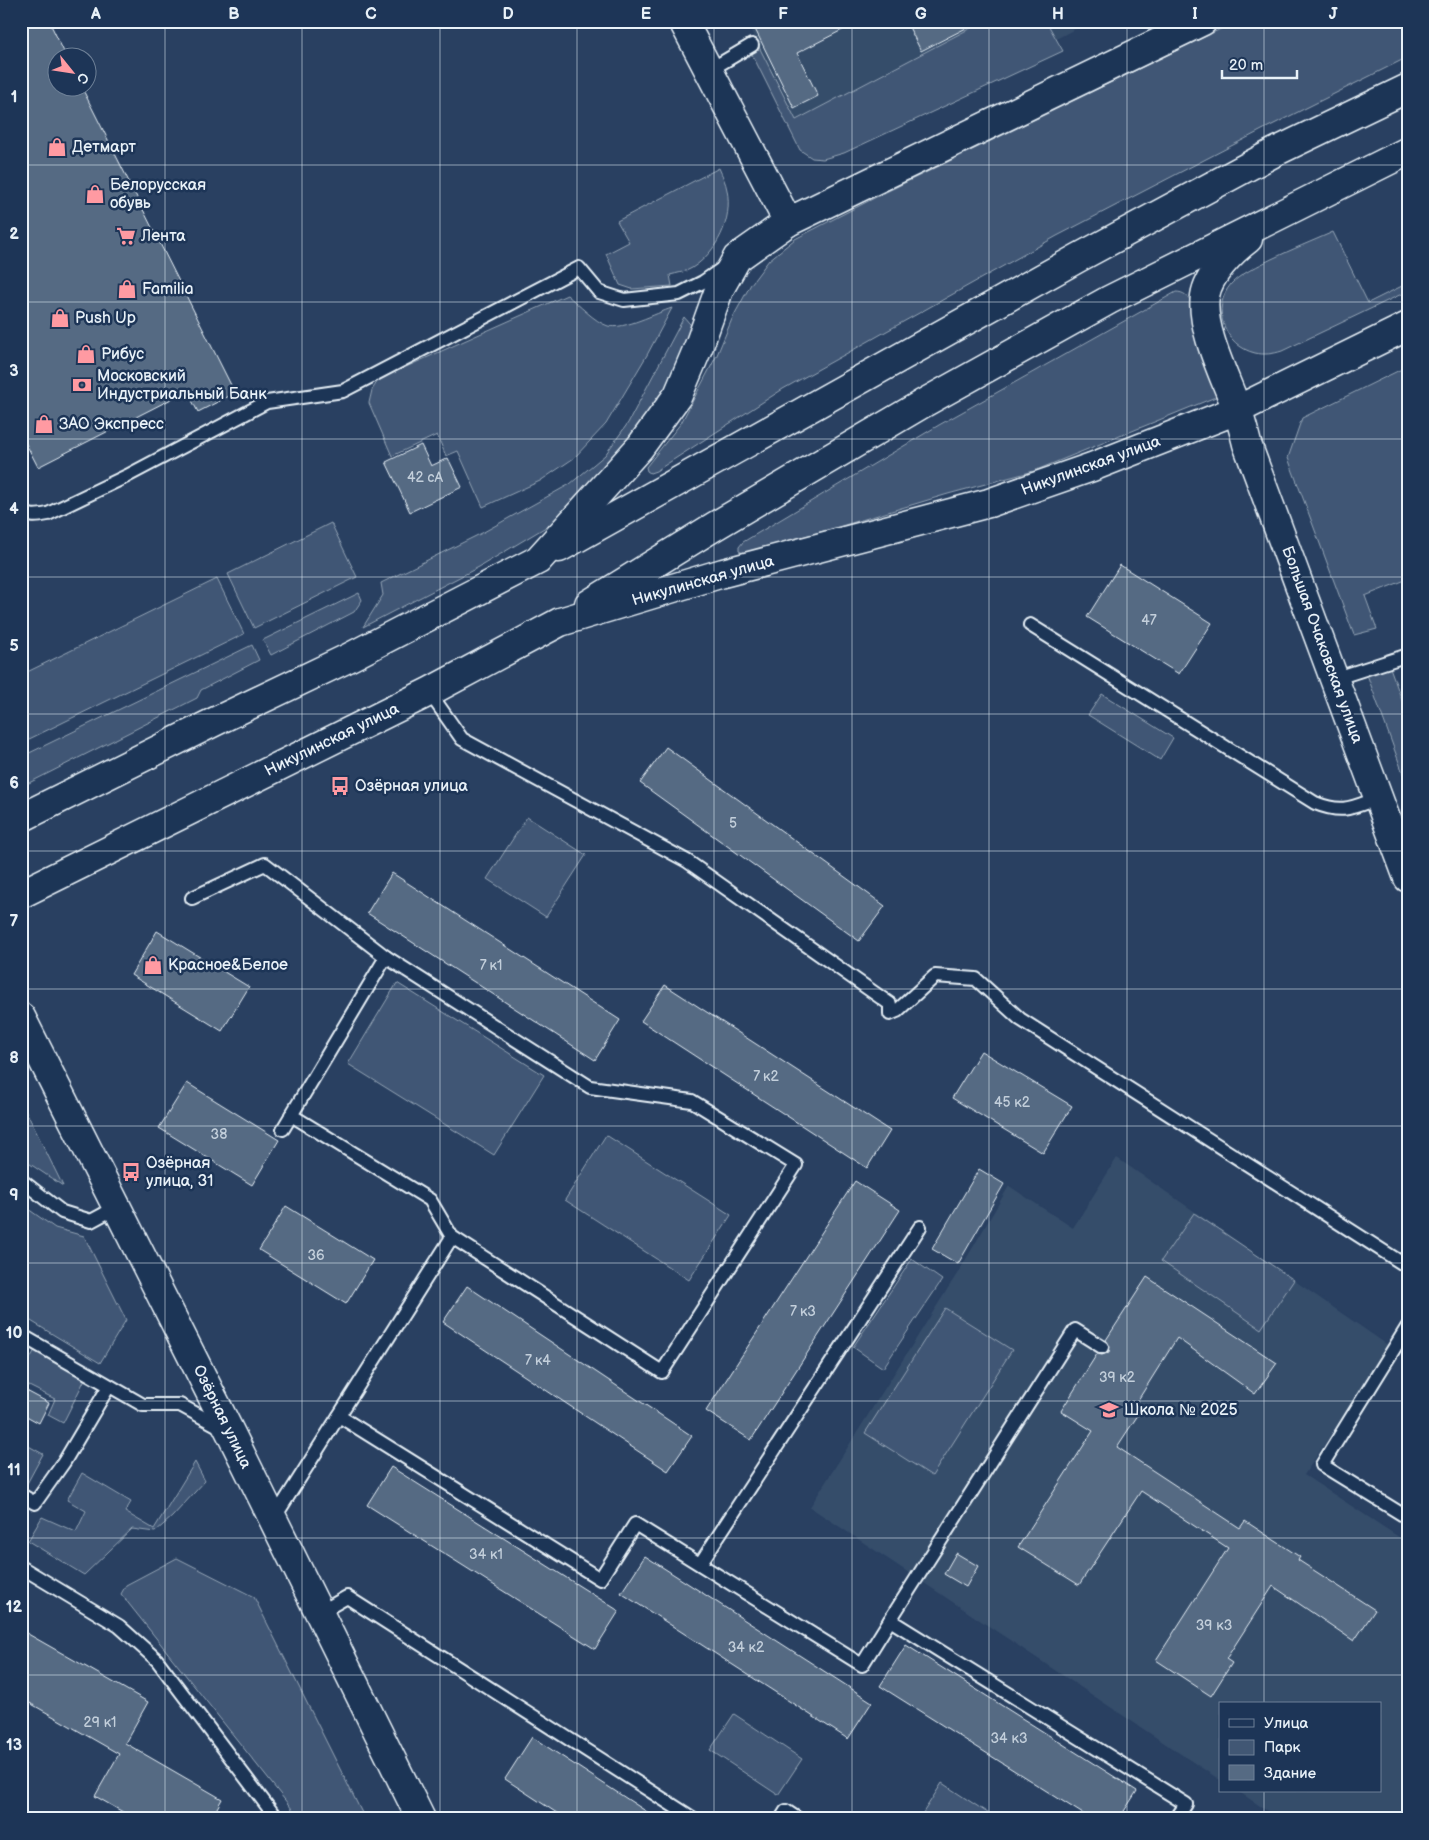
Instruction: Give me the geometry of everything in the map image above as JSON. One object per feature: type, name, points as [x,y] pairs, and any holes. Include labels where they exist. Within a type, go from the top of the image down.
[{"type":"street","points":[[683,21],[788,222]]},
{"type":"street","points":[[538,560],[640,447],[678,395],[700,343],[719,290],[737,258],[788,222],[1203,21]]},
{"type":"street","points":[[21,818],[348,658],[538,560],[1078,258],[1275,152],[1408,88]]},
{"type":"street","points":[[560,622],[715,526],[922,404],[1108,300],[1408,151]]},
{"type":"street","name":"Большая Очаковская улица","points":[[1273,218],[1232,252],[1211,279],[1205,296],[1205,314],[1211,341],[1237,410],[1247,444],[1408,878]]},
{"type":"street","name":"Никулинская улица","points":[[21,894],[429,692],[560,622],[722,573],[989,503],[1092,467],[1237,410],[1408,326]]},
{"type":"street","name":"Озёрная улица","points":[[21,1017],[230,1432],[421,1819]]},
{"type":"lane","points":[[708,70],[752,45]]},
{"type":"lane","points":[[21,510],[23,513],[36,517],[48,514],[127,476],[267,402],[342,391],[579,268],[599,292],[624,300],[679,294],[704,282],[737,258]]},
{"type":"lane","points":[[1030,625],[1315,803],[1330,808],[1348,809],[1378,798]]},
{"type":"lane","points":[[1334,679],[1408,655]]},
{"type":"lane","points":[[429,692],[462,739],[687,861],[890,1004],[890,1014],[897,1011],[935,976],[976,979],[1020,1019],[1408,1267]]},
{"type":"lane","points":[[192,898],[265,864],[386,957],[590,1086],[692,1100],[796,1165],[662,1372],[452,1237],[430,1200],[291,1115]]},
{"type":"lane","points":[[283,1129],[386,957]]},
{"type":"lane","points":[[21,1180],[62,1212],[92,1221],[117,1207]]},
{"type":"lane","points":[[700,1564],[920,1227]]},
{"type":"lane","points":[[273,1520],[452,1237]]},
{"type":"lane","points":[[1408,1326],[1322,1465],[1408,1518]]},
{"type":"lane","points":[[339,1416],[600,1580],[635,1524],[862,1665],[1074,1330],[1102,1347]]},
{"type":"lane","points":[[21,1335],[143,1405],[180,1405],[230,1432]]},
{"type":"lane","points":[[21,1495],[35,1503],[64,1462],[109,1386]]},
{"type":"lane","points":[[21,1567],[119,1626],[157,1660],[277,1819]]},
{"type":"lane","points":[[319,1613],[348,1597],[694,1819]]},
{"type":"lane","points":[[890,1620],[1186,1804],[1176,1819]]},
{"type":"lane","points":[[781,1819],[786,1811],[798,1819]]},
{"type":"shaded area","points":[[746,21],[984,21],[796,120]]},
{"type":"shaded area","points":[[1046,21],[1090,21],[1056,39]]},
{"type":"shaded area","name":"Школа № 2025","points":[[1117,1158],[1389,1346],[1304,1475],[1408,1543],[1408,1819],[1279,1819],[1239,1792],[1382,1792],[1382,1702],[1219,1702],[1219,1779],[810,1507],[962,1266],[1009,1186],[1073,1228]]},
{"type":"green space","points":[[984,21],[1046,21],[1063,51],[844,153],[823,159],[812,158],[800,150],[749,48],[757,43],[796,120]]},
{"type":"green space","points":[[1237,21],[1408,21],[1408,57],[1057,236],[783,389],[656,471],[650,473],[647,471],[646,467],[681,423],[717,355],[732,319],[751,284],[769,260],[795,239],[886,192]]},
{"type":"green space","points":[[719,168],[726,187],[728,213],[721,234],[709,253],[690,269],[670,275],[672,286],[632,289],[620,285],[606,254],[629,242],[617,221]]},
{"type":"green space","points":[[1333,232],[1368,303],[1408,283],[1408,291],[1279,352],[1255,353],[1244,349],[1236,343],[1229,335],[1221,315],[1225,294],[1231,284],[1250,270]]},
{"type":"green space","points":[[1176,292],[1186,295],[1192,303],[1218,396],[1034,471],[743,553],[739,551],[739,547],[743,542],[939,425]]},
{"type":"green space","points":[[567,295],[592,317],[603,324],[615,327],[672,308],[647,355],[606,424],[574,458],[540,481],[483,507],[458,451],[446,456],[437,435],[392,456],[369,403],[372,390],[379,379]]},
{"type":"green space","points":[[684,317],[695,330],[693,358],[591,500],[479,567],[363,627],[383,595],[381,583],[482,533],[570,484],[605,455],[628,423]]},
{"type":"green space","points":[[1408,366],[1408,579],[1365,596],[1377,629],[1354,635],[1288,458],[1302,418]]},
{"type":"green space","points":[[331,523],[357,577],[254,628],[228,574]]},
{"type":"green space","points":[[217,579],[244,634],[21,743],[21,675]]},
{"type":"green space","points":[[359,593],[362,600],[354,612],[271,655],[263,640]]},
{"type":"green space","points":[[252,645],[259,660],[201,690],[197,698],[21,787],[21,757]]},
{"type":"green space","points":[[1388,662],[1408,717],[1408,787],[1365,669]]},
{"type":"green space","points":[[1102,694],[1173,738],[1160,760],[1088,715]]},
{"type":"green space","points":[[527,817],[586,855],[546,917],[487,879]]},
{"type":"green space","points":[[397,983],[544,1075],[494,1155],[348,1064]]},
{"type":"green space","points":[[21,1101],[63,1186],[21,1158]]},
{"type":"green space","points":[[606,1135],[731,1215],[689,1280],[565,1200]]},
{"type":"green space","points":[[21,1204],[55,1228],[84,1236],[126,1320],[100,1363],[21,1315]]},
{"type":"green space","points":[[1194,1213],[1294,1280],[1261,1329],[1161,1261]]},
{"type":"green space","points":[[912,1259],[942,1280],[883,1368],[853,1347]]},
{"type":"green space","points":[[945,1308],[1012,1350],[932,1476],[865,1433]]},
{"type":"green space","points":[[35,1350],[85,1379],[63,1423],[48,1415],[55,1399],[21,1382],[21,1374]]},
{"type":"green space","points":[[23,1443],[43,1454],[24,1489],[21,1488],[21,1446]]},
{"type":"green space","points":[[195,1462],[205,1481],[172,1517],[155,1532],[132,1529],[84,1575],[28,1541],[42,1517],[76,1532],[86,1511],[67,1500],[82,1473],[131,1502],[125,1512],[154,1529]]},
{"type":"green space","points":[[177,1558],[254,1597],[365,1819],[300,1819],[121,1594],[126,1585]]},
{"type":"green space","points":[[734,1714],[802,1759],[778,1795],[710,1750]]},
{"type":"green space","points":[[942,1783],[997,1819],[919,1819]]},
{"type":"building","points":[[21,21],[49,21],[62,48],[48,48],[48,98],[87,98],[235,393],[198,412],[187,391],[38,467],[21,434]]},
{"type":"building","points":[[751,21],[860,21],[797,53],[818,96],[794,108]]},
{"type":"building","points":[[906,21],[980,21],[921,51]]},
{"type":"building","points":[[421,445],[431,466],[448,458],[462,487],[410,512],[386,462]]},
{"type":"building","points":[[1120,565],[1212,623],[1179,674],[1087,617]]},
{"type":"building","points":[[666,747],[885,906],[859,941],[640,783]]},
{"type":"building","points":[[392,873],[620,1020],[595,1060],[367,913]]},
{"type":"building","points":[[157,931],[249,987],[222,1031],[131,975]]},
{"type":"building","points":[[665,985],[890,1131],[867,1168],[641,1021]]},
{"type":"building","points":[[981,1051],[1072,1106],[1043,1153],[952,1098]]},
{"type":"building","points":[[187,1083],[279,1140],[252,1185],[159,1128]]},
{"type":"building","points":[[979,1169],[1004,1184],[958,1264],[932,1249]]},
{"type":"building","points":[[855,1181],[900,1210],[751,1440],[706,1411]]},
{"type":"building","points":[[286,1206],[373,1260],[346,1304],[259,1250]]},
{"type":"building","points":[[1147,1277],[1277,1363],[1255,1394],[1177,1338],[1133,1408],[1140,1412],[1117,1447],[1240,1528],[1245,1521],[1300,1557],[1298,1560],[1375,1610],[1354,1641],[1273,1586],[1226,1659],[1232,1663],[1211,1696],[1156,1660],[1228,1548],[1141,1491],[1079,1585],[1018,1547],[1093,1431],[1061,1411],[1097,1354],[1102,1355],[1109,1352],[1110,1347],[1106,1340]]},
{"type":"building","points":[[467,1286],[692,1436],[668,1471],[443,1322]]},
{"type":"building","points":[[21,1388],[49,1403],[39,1423],[21,1413]]},
{"type":"building","points":[[391,1467],[619,1611],[595,1649],[367,1505]]},
{"type":"building","points":[[956,1553],[978,1566],[966,1587],[944,1574]]},
{"type":"building","points":[[645,1556],[872,1702],[848,1739],[621,1593]]},
{"type":"building","points":[[21,1630],[148,1702],[125,1743],[222,1799],[211,1819],[135,1819],[95,1796],[119,1754],[21,1698]]},
{"type":"building","points":[[906,1645],[1137,1791],[1119,1819],[1091,1819],[880,1686]]},
{"type":"building","points":[[532,1737],[658,1819],[566,1819],[505,1779]]},
{"type":"place","name":"Детмарт","points":[[57,147]]},
{"type":"place","name":"Белорусская обувь","points":[[95,194]]},
{"type":"place","name":"Лента","points":[[126,236]]},
{"type":"place","name":"Familia","points":[[127,289]]},
{"type":"place","name":"Push Up","points":[[60,318]]},
{"type":"place","name":"Рибус","points":[[86,354]]},
{"type":"place","name":"Московский Индустриальный Банк","points":[[82,385]]},
{"type":"place","name":"ЗАО Экспресс","points":[[44,424]]},
{"type":"place","name":"Озёрная улица","points":[[340,786]]},
{"type":"place","name":"Красное&Белое","points":[[153,965]]},
{"type":"place","name":"Озёрная улица, 31","points":[[131,1172]]},
{"type":"place","name":"Школа № 2025","points":[[1109,1410]]}]
